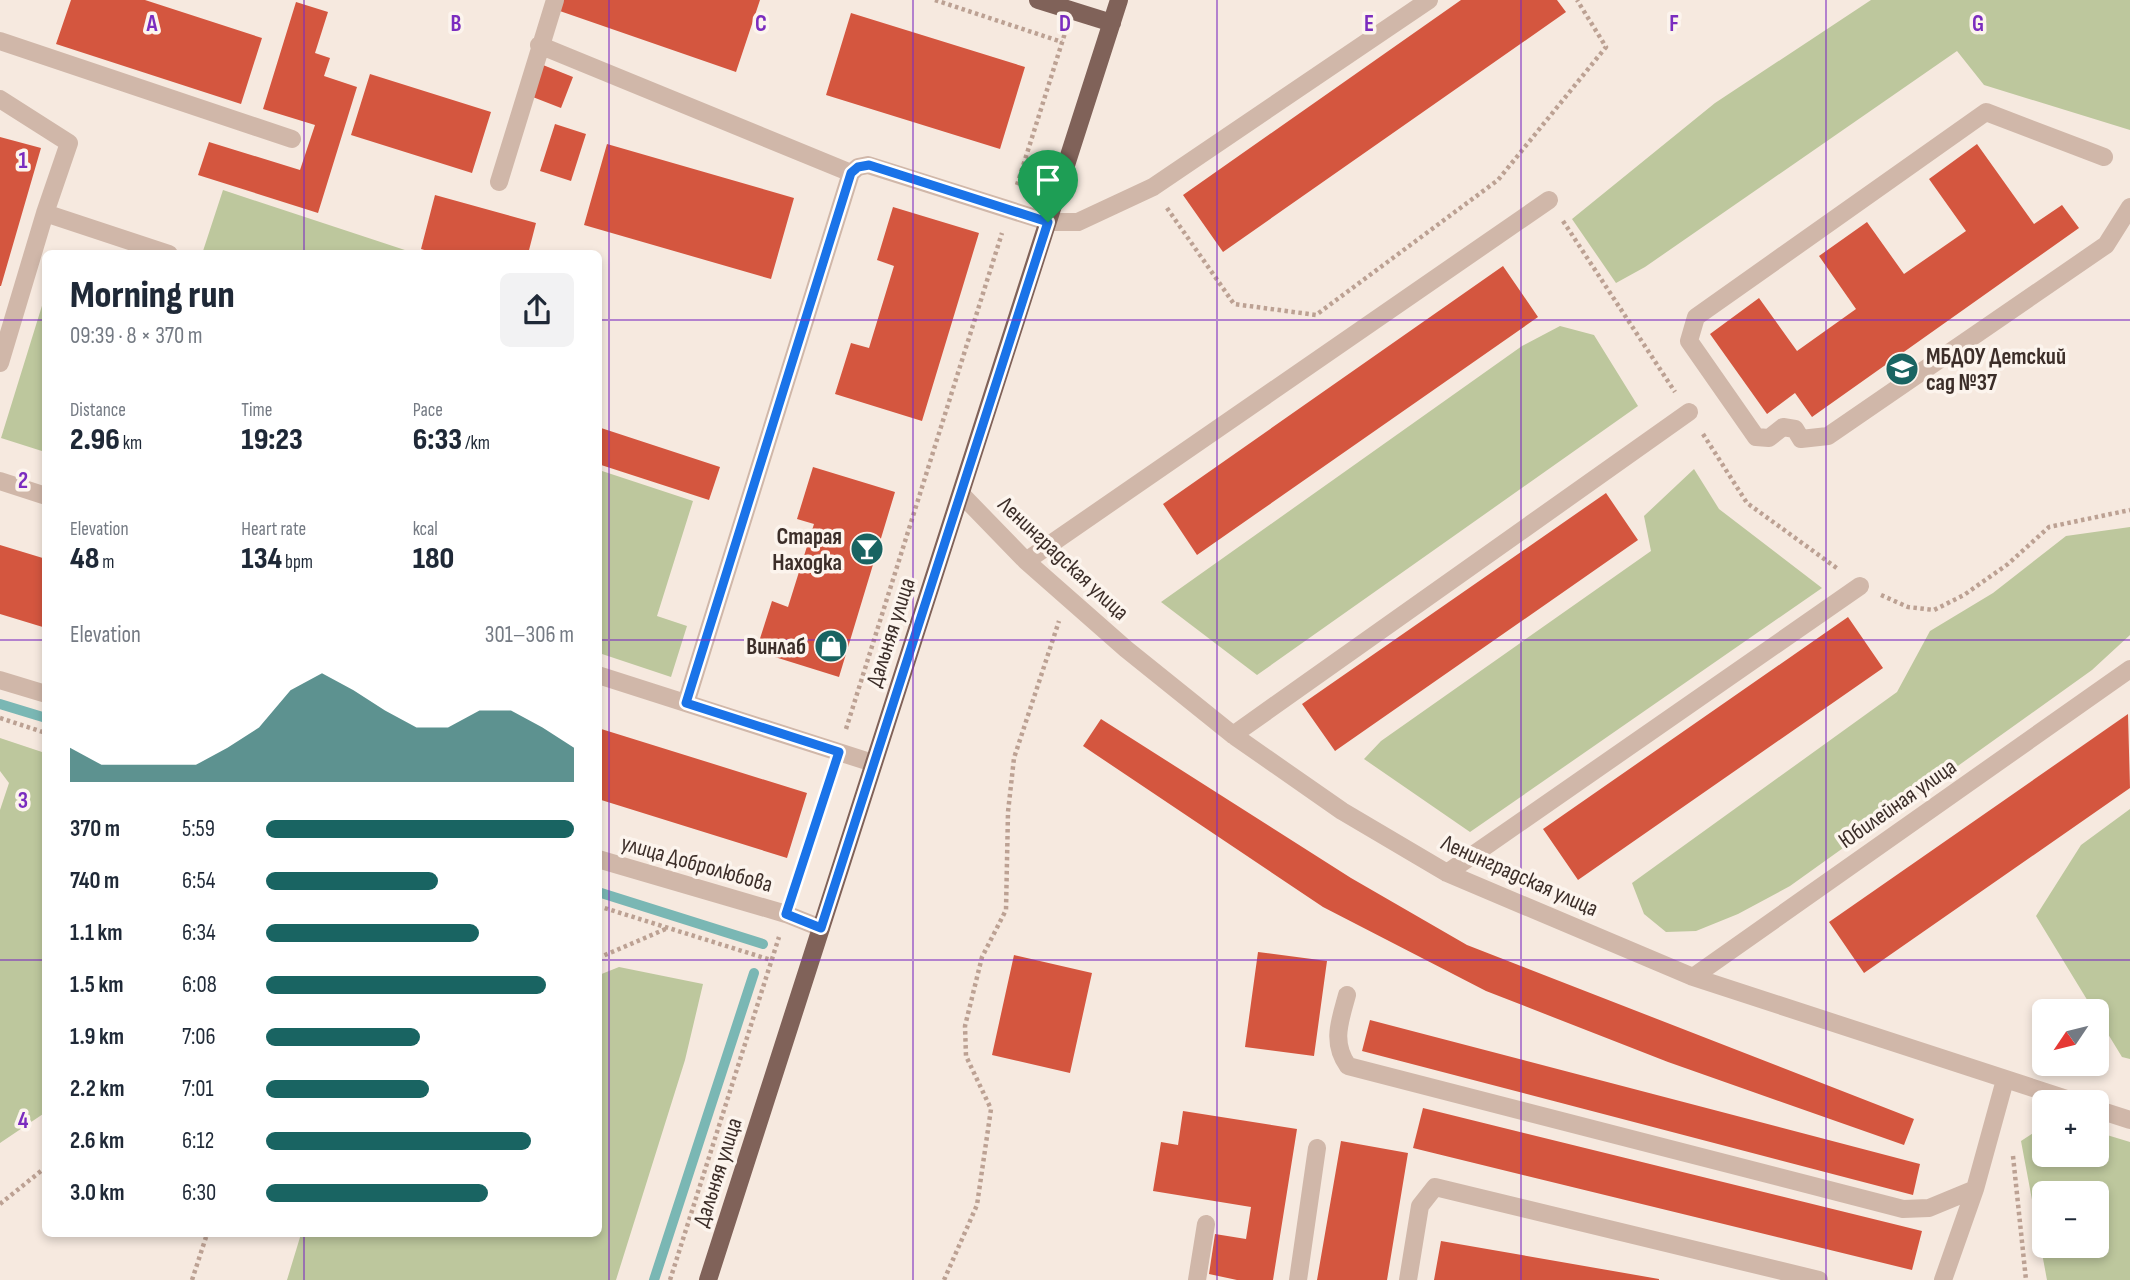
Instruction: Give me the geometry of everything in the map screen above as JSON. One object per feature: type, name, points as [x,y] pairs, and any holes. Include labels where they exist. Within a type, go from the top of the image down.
[{"type":"main road","points":[[1038,0],[1112,23]]},
{"type":"main road","name":"Дальняя улица","points":[[708,1280],[1119,0]]},
{"type":"street","points":[[499,181],[555,0]]},
{"type":"street","points":[[686,703],[851,173],[858,167],[869,165],[1048,222],[1078,222],[1153,187],[1429,0]]},
{"type":"street","points":[[0,41],[292,139]]},
{"type":"street","points":[[539,45],[851,173]]},
{"type":"street","points":[[0,99],[69,143],[0,363]]},
{"type":"street","points":[[2104,157],[1986,112],[1696,317],[1689,341],[1756,437],[1769,438],[1783,427],[1795,429],[1801,439],[1828,436],[2106,245],[2130,207]]},
{"type":"street","points":[[1026,561],[1549,200]]},
{"type":"street","points":[[45,213],[157,250]]},
{"type":"street","points":[[1233,734],[1689,412]]},
{"type":"street","points":[[0,481],[42,495]]},
{"type":"street","name":"Ленинградская улица","points":[[961,494],[1026,561],[1126,649],[1233,734],[1342,811],[1447,873],[1693,976],[2037,1090]]},
{"type":"street","points":[[1447,873],[1860,586]]},
{"type":"street","name":"Юбилейная улица","points":[[1693,976],[2130,669]]},
{"type":"street","points":[[602,675],[873,763]]},
{"type":"street","points":[[0,680],[42,693]]},
{"type":"street","name":"улица Добролюбова","points":[[602,860],[786,914],[821,928]]},
{"type":"street","points":[[1347,995],[1339,1027],[1339,1053],[1348,1066],[1903,1209],[1929,1208],[1975,1189]]},
{"type":"street","points":[[1943,1280],[1975,1189],[2005,1080]]},
{"type":"street","points":[[2109,1113],[2130,1120]]},
{"type":"street","points":[[1298,1280],[1317,1148]]},
{"type":"street","points":[[1408,1280],[1420,1206],[1435,1187],[1819,1280]]},
{"type":"street","points":[[1197,1280],[1206,1224]]},
{"type":"path","points":[[935,0],[1062,42]]},
{"type":"path","points":[[1153,187],[1234,304],[1316,315],[1499,180],[1606,47],[1577,0]]},
{"type":"path","points":[[670,1280],[839,752],[1071,10]]},
{"type":"path","points":[[944,1280],[977,1205],[991,1109],[965,1056],[965,1026],[982,957],[1006,910],[1008,812],[1014,758],[1055,631],[1070,598]]},
{"type":"path","points":[[0,718],[42,732]]},
{"type":"path","points":[[602,907],[772,960]]},
{"type":"path","points":[[602,956],[668,928]]},
{"type":"path","points":[[2012,1146],[2026,1280]]},
{"type":"path","points":[[0,1204],[42,1170]]},
{"type":"path","points":[[192,1280],[206,1237]]},
{"type":"green space","points":[[1871,0],[2130,0],[2130,130],[1984,85],[1957,51],[1645,267],[1616,283],[1572,219],[1715,103]]},
{"type":"green space","points":[[223,190],[405,250],[203,250]]},
{"type":"green space","points":[[42,306],[42,451],[1,438]]},
{"type":"green space","points":[[1560,326],[1594,335],[1638,406],[1257,675],[1161,602],[1522,346]]},
{"type":"green space","points":[[1694,469],[1719,509],[1822,588],[1470,832],[1364,759],[1381,741],[1651,551],[1644,516]]},
{"type":"green space","points":[[602,471],[693,501],[657,616],[687,626],[671,677],[602,654]]},
{"type":"green space","points":[[2130,527],[2130,635],[2092,670],[1790,886],[1738,914],[1696,931],[1666,932],[1644,914],[1632,883],[1897,692],[1930,631],[1993,593],[2066,536]]},
{"type":"green space","points":[[0,738],[42,752],[42,1115],[0,1143],[0,810],[9,783],[0,771]]},
{"type":"green space","points":[[2130,809],[2130,1059],[2122,1057],[2109,1036],[2109,999],[2087,999],[2036,916],[2081,845]]},
{"type":"green space","points":[[619,967],[703,984],[685,1060],[616,1280],[287,1280],[300,1237],[602,1237],[602,974]]},
{"type":"green space","points":[[2032,1134],[2032,1167],[2109,1167],[2109,1136],[2130,1142],[2130,1280],[2047,1280],[2043,1258],[2109,1258],[2109,1181],[2032,1181],[2032,1200],[2021,1141]]},
{"type":"building","points":[[71,0],[145,0],[262,38],[241,104],[56,44]]},
{"type":"building","points":[[557,0],[760,0],[736,72],[554,9]]},
{"type":"building","points":[[1461,0],[1557,0],[1566,12],[1223,252],[1183,195]]},
{"type":"building","points":[[296,2],[328,12],[315,53],[330,58],[324,76],[357,87],[318,213],[198,175],[209,142],[300,170],[315,125],[263,109]]},
{"type":"building","points":[[851,13],[1025,67],[1000,149],[826,95]]},
{"type":"building","points":[[538,63],[573,77],[561,108],[525,94]]},
{"type":"building","points":[[370,74],[491,112],[472,173],[351,135]]},
{"type":"building","points":[[555,124],[586,134],[571,181],[540,171]]},
{"type":"building","points":[[0,137],[41,148],[1,286],[0,286]]},
{"type":"building","points":[[607,144],[794,198],[771,279],[584,225]]},
{"type":"building","points":[[1977,144],[2034,224],[2062,205],[2079,228],[1812,417],[1795,393],[1767,414],[1710,334],[1759,298],[1797,351],[1856,309],[1819,256],[1867,222],[1904,274],[1966,231],[1929,179]]},
{"type":"building","points":[[435,195],[536,223],[529,250],[421,249]]},
{"type":"building","points":[[893,207],[979,233],[922,421],[835,394],[851,343],[869,348],[894,266],[877,260]]},
{"type":"building","points":[[1503,266],[1538,317],[1197,555],[1163,504]]},
{"type":"building","points":[[602,428],[720,467],[709,500],[602,465]]},
{"type":"building","points":[[813,467],[895,492],[839,677],[756,651],[772,601],[788,607],[814,524],[797,519]]},
{"type":"building","points":[[1606,493],[1638,540],[1335,751],[1302,704]]},
{"type":"building","points":[[0,545],[42,558],[42,627],[0,614]]},
{"type":"building","points":[[1848,617],[1883,668],[1578,880],[1543,829]]},
{"type":"building","points":[[2128,714],[2130,788],[1864,973],[1829,922]]},
{"type":"building","points":[[1101,719],[1351,878],[1467,945],[1914,1119],[1904,1145],[1668,1062],[1486,991],[1323,907],[1083,746]]},
{"type":"building","points":[[602,729],[807,793],[787,858],[602,800]]},
{"type":"building","points":[[1258,952],[1327,961],[1314,1056],[1245,1047]]},
{"type":"building","points":[[1014,955],[1092,973],[1070,1073],[992,1055]]},
{"type":"building","points":[[1370,1020],[1920,1164],[1913,1195],[1362,1051]]},
{"type":"building","points":[[1423,1108],[1922,1231],[1912,1270],[1413,1148]]},
{"type":"building","points":[[1183,1111],[1297,1129],[1273,1280],[1237,1280],[1209,1274],[1215,1234],[1246,1239],[1251,1207],[1153,1191],[1161,1142],[1178,1145]]},
{"type":"building","points":[[1341,1141],[1408,1153],[1387,1280],[1317,1280]]},
{"type":"building","points":[[1441,1241],[1659,1279],[1659,1280],[1434,1280]]},
{"type":"waterway","points":[[0,704],[42,717]]},
{"type":"waterway","points":[[602,893],[763,944]]},
{"type":"waterway","points":[[654,1280],[754,973]]},
{"type":"place","name":"МБДОУ Детский сад №37","points":[[1902,369]]},
{"type":"place","name":"Старая Находка","points":[[867,549]]},
{"type":"place","name":"Винлаб","points":[[831,646]]},
{"type":"route","points":[[869,165],[1048,222],[821,928],[786,914],[839,752],[686,703],[851,173],[858,167],[869,165]]}]
